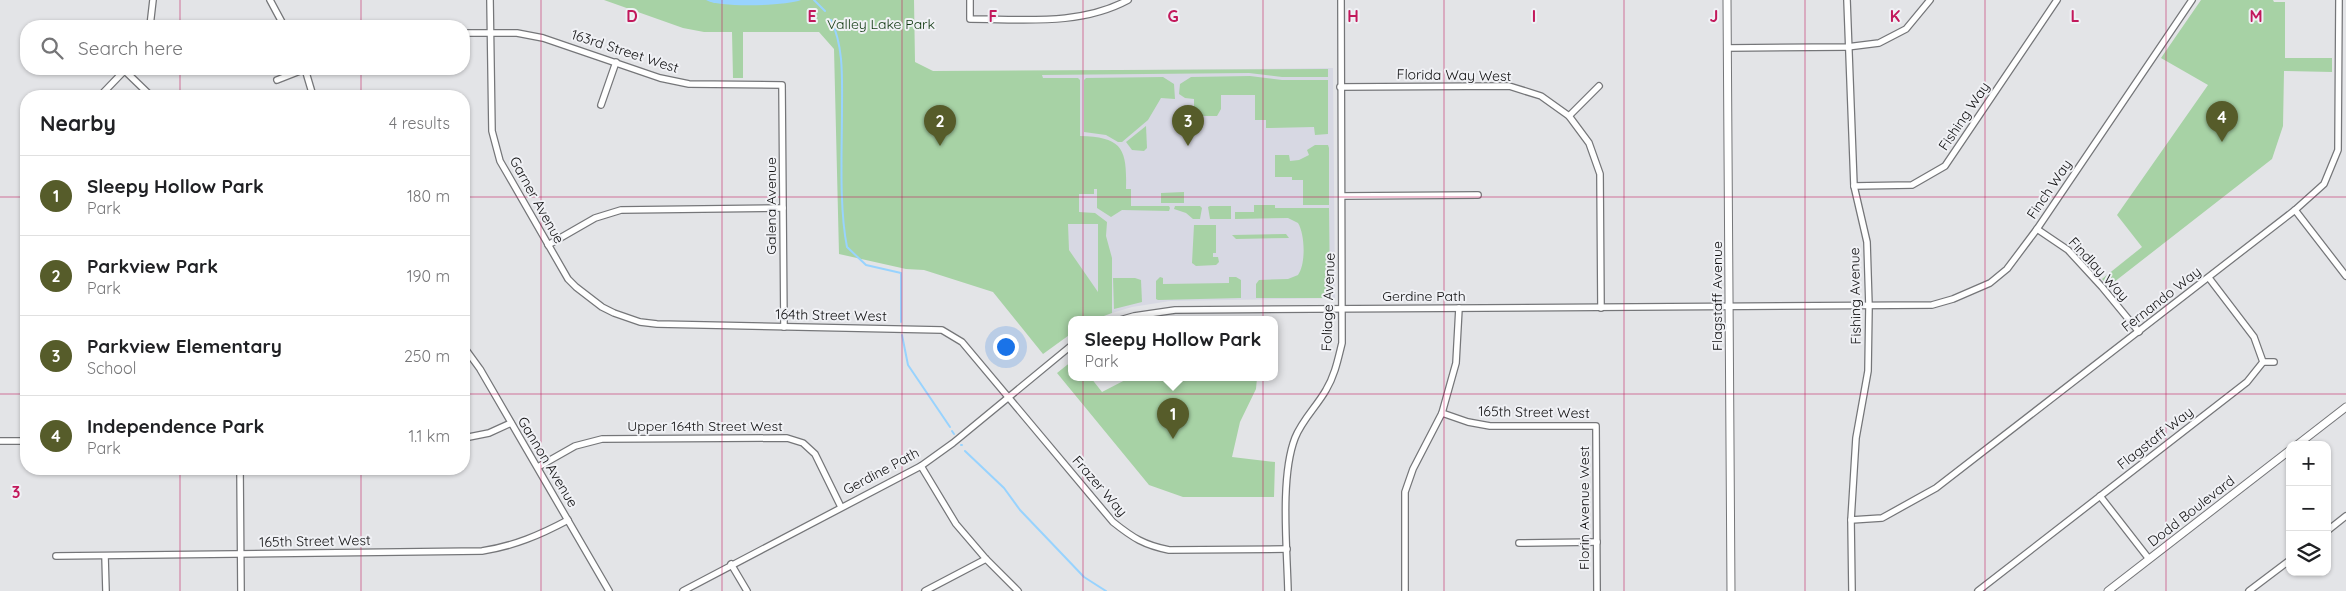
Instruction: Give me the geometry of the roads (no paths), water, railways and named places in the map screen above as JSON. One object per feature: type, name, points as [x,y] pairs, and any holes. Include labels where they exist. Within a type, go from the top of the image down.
[{"type":"street","points":[[151,20],[153,0]]},
{"type":"street","name":"Garner Avenue","points":[[490,0],[492,131],[506,173],[568,279],[576,288],[602,308],[625,317]]},
{"type":"street","points":[[970,0],[970,19],[1084,16],[1116,6],[1128,0]]},
{"type":"street","name":"Foliage Avenue","points":[[1288,591],[1286,478],[1291,454],[1295,438],[1326,390],[1336,369],[1342,343],[1340,0]]},
{"type":"street","name":"Flagstaff Avenue","points":[[1727,0],[1731,591]]},
{"type":"street","name":"Fishing Avenue","points":[[1846,0],[1854,186],[1867,242],[1869,306],[1868,371],[1856,438],[1851,520],[1852,591]]},
{"type":"street","points":[[1727,48],[1847,46],[1879,43],[1906,30],[1930,0]]},
{"type":"street","name":"Fishing Way","points":[[1854,186],[1912,185],[1945,166],[2057,0]]},
{"type":"street","name":"Finch Way","points":[[1869,306],[1932,305],[1953,299],[1990,284],[2007,269],[2037,229],[2192,0]]},
{"type":"street","name":"Fernando Way","points":[[1851,520],[1882,518],[1936,488],[2295,210],[2324,184],[2338,150],[2339,0]]},
{"type":"street","points":[[273,1],[281,20]]},
{"type":"street","name":"163rd Street West","points":[[470,33],[517,34],[543,38],[660,78],[689,84],[782,85]]},
{"type":"street","points":[[600,105],[616,62]]},
{"type":"street","points":[[106,90],[120,75]]},
{"type":"street","points":[[130,75],[145,90]]},
{"type":"street","points":[[277,80],[290,75]]},
{"type":"street","points":[[307,75],[311,90]]},
{"type":"street","name":"Galena Avenue","points":[[782,85],[784,327]]},
{"type":"street","name":"Florida Way West","points":[[1340,86],[1509,86],[1541,96],[1569,116],[1589,143],[1600,174],[1602,308]]},
{"type":"street","points":[[1569,116],[1598,86]]},
{"type":"street","points":[[1342,196],[1478,195]]},
{"type":"street","points":[[548,245],[595,218],[621,210],[783,208]]},
{"type":"street","points":[[2295,210],[2346,276]]},
{"type":"street","name":"Findlay Way","points":[[2037,229],[2068,250],[2139,332]]},
{"type":"street","points":[[2208,278],[2254,337],[2263,362],[2274,362]]},
{"type":"street","points":[[1729,307],[1869,306]]},
{"type":"street","name":"Gerdine Path","points":[[1134,316],[1175,310],[1729,307]]},
{"type":"street","points":[[1405,591],[1405,492],[1412,469],[1442,413],[1456,363],[1459,308]]},
{"type":"street","name":"164th Street West","points":[[625,317],[657,324],[942,330],[962,342],[1008,397]]},
{"type":"street","name":"Gerdine Path","points":[[683,591],[731,564],[888,485],[921,466],[953,443],[1068,348]]},
{"type":"street","name":"Gannon Avenue","points":[[470,355],[538,467],[609,591]]},
{"type":"street","name":"Flagstaff Way","points":[[1978,591],[2247,382],[2263,362]]},
{"type":"street","name":"Frazer Way","points":[[1008,397],[1113,522],[1135,540],[1152,547],[1169,550],[1287,549]]},
{"type":"street","points":[[2302,441],[2346,407]]},
{"type":"street","name":"165th Street West","points":[[1442,413],[1468,422],[1490,426],[1596,426]]},
{"type":"street","points":[[470,437],[489,433],[510,423]]},
{"type":"street","name":"Florin Avenue West","points":[[1596,426],[1597,591]]},
{"type":"street","name":"Upper 164th Street West","points":[[538,467],[575,446],[602,439],[787,438],[803,443],[815,454],[841,507]]},
{"type":"street","points":[[0,441],[20,441]]},
{"type":"street","name":"Dodd Boulevard","points":[[2108,591],[2286,453]]},
{"type":"street","points":[[921,466],[956,524],[986,559],[1018,591]]},
{"type":"street","points":[[240,475],[241,591]]},
{"type":"street","points":[[2100,496],[2149,559]]},
{"type":"street","points":[[2331,527],[2346,516]]},
{"type":"street","name":"165th Street West","points":[[56,556],[482,551],[506,548],[526,541],[568,520]]},
{"type":"street","points":[[1519,543],[1597,542]]},
{"type":"street","points":[[105,556],[106,591]]},
{"type":"street","points":[[925,591],[986,559]]},
{"type":"street","points":[[2249,591],[2286,563]]},
{"type":"street","points":[[731,564],[747,591]]},
{"type":"water","points":[[706,0],[801,0],[781,4],[738,5],[713,3]]},
{"type":"waterway","points":[[814,0],[825,11]]},
{"type":"waterway","points":[[831,20],[838,41],[841,63],[842,197],[847,247],[866,265],[901,273],[901,322]]},
{"type":"waterway","points":[[902,335],[908,365],[950,427]]},
{"type":"waterway","points":[[965,451],[1004,488],[1020,510],[1084,577],[1106,591]]},
{"type":"place","name":"Independence Park","points":[[2222,142]]},
{"type":"place","name":"Parkview Park","points":[[940,146]]},
{"type":"place","name":"Parkview Elementary","points":[[1188,146]]},
{"type":"place","name":"Sleepy Hollow Park","points":[[1173,439]]},
{"type":"park label","name":"Valley Lake Park","points":[[881,24]]}]
